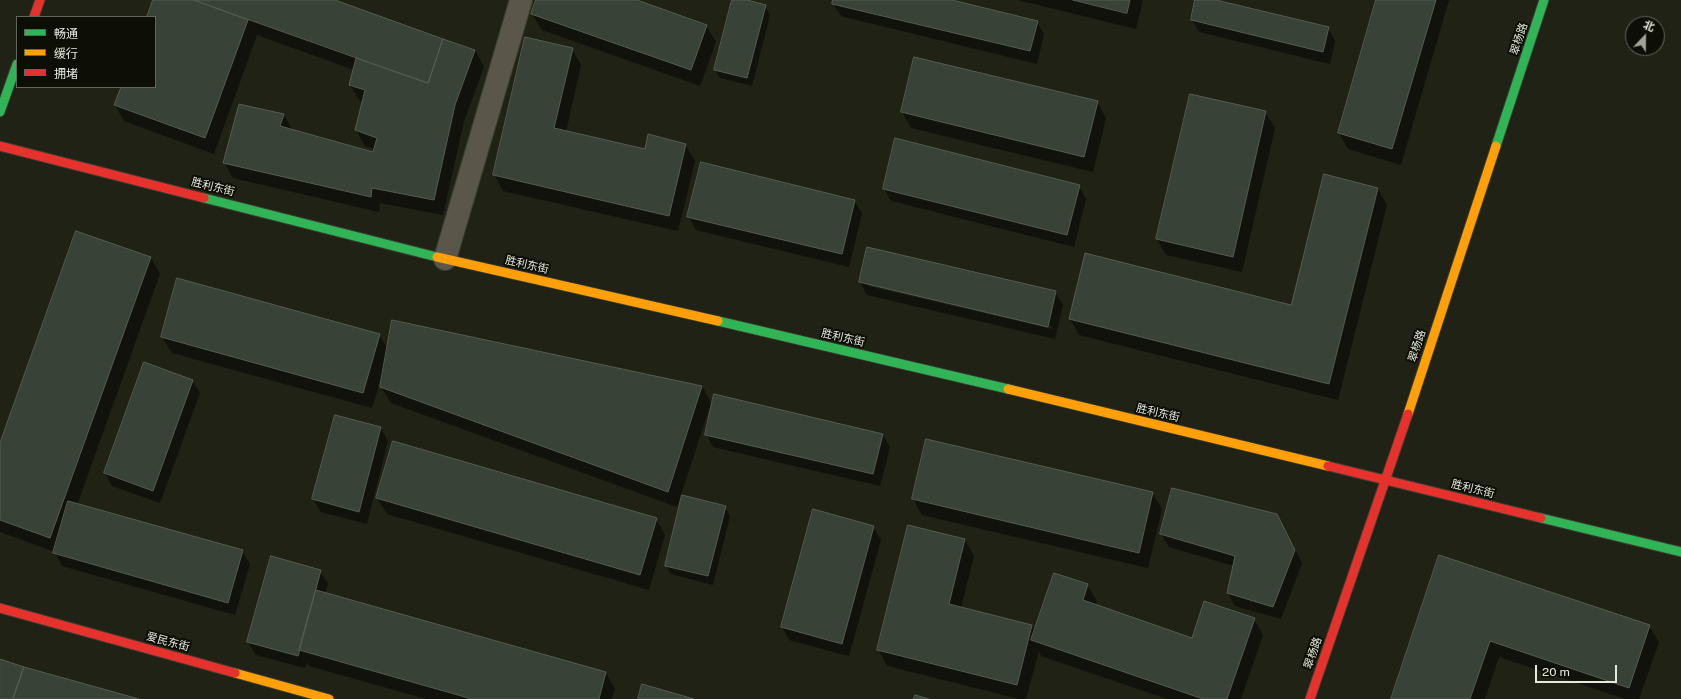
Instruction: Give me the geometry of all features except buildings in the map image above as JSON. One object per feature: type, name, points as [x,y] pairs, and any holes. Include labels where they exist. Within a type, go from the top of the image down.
[{"type":"street","points":[[34,16],[40,0]]},
{"type":"street","points":[[445,259],[521,0]]},
{"type":"street","name":"翠杨路","points":[[1310,699],[1386,480],[1544,0]]},
{"type":"street","points":[[0,112],[16,67]]},
{"type":"street","name":"胜利东街","points":[[0,146],[445,259],[806,341],[1681,552]]},
{"type":"street","name":"爱民东街","points":[[0,608],[329,699]]},
{"type":"traffic: fast","points":[[1496,146],[1544,0]]},
{"type":"traffic: fast","points":[[0,112],[16,67]]},
{"type":"traffic: fast","points":[[204,198],[437,257]]},
{"type":"traffic: fast","points":[[718,321],[1008,389]]},
{"type":"traffic: fast","points":[[1541,518],[1681,552]]},
{"type":"traffic: slow","points":[[1408,414],[1496,146]]},
{"type":"traffic: slow","points":[[437,257],[718,321]]},
{"type":"traffic: slow","points":[[1008,389],[1328,466]]},
{"type":"traffic: slow","points":[[235,673],[329,699]]},
{"type":"traffic: jam","points":[[34,16],[40,0]]},
{"type":"traffic: jam","points":[[0,146],[204,198]]},
{"type":"traffic: jam","points":[[1310,699],[1408,414]]},
{"type":"traffic: jam","points":[[1328,466],[1541,518]]},
{"type":"traffic: jam","points":[[0,608],[235,673]]}]
